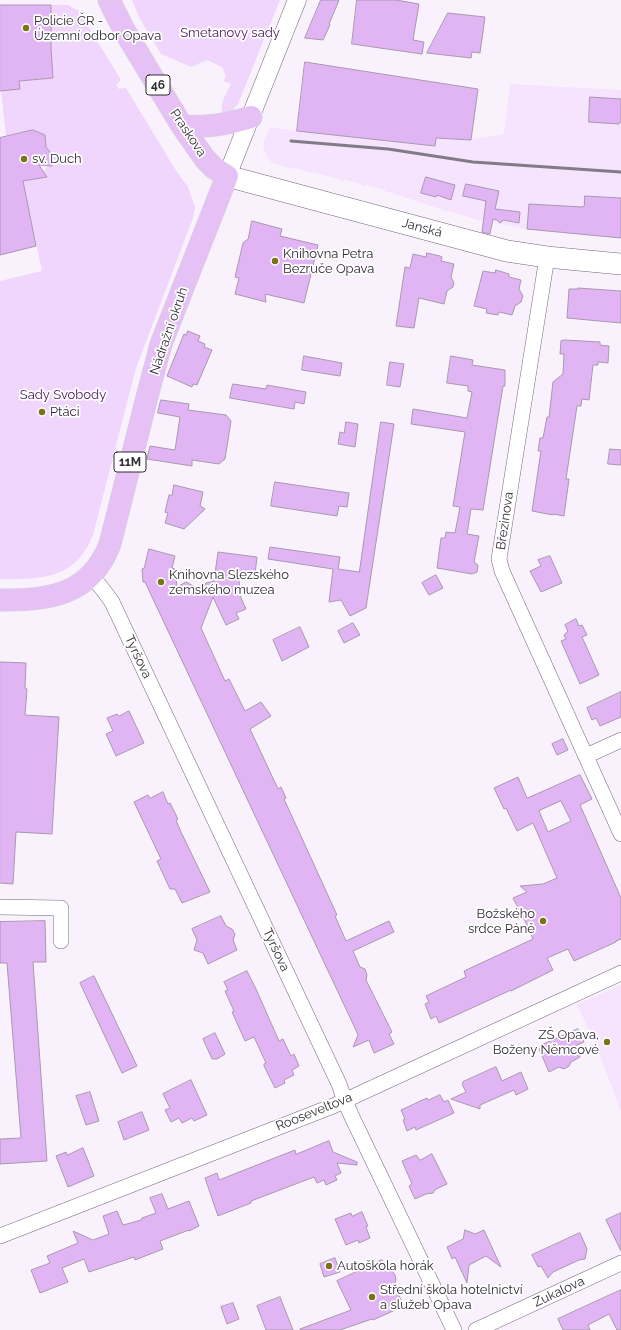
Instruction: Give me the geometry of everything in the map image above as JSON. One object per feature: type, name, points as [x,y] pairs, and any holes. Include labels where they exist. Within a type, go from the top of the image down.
[{"type":"main road","name":"Praskova","points":[[106,2],[182,126],[205,159],[214,168],[227,176]]},
{"type":"main road","points":[[182,126],[214,126],[250,117]]},
{"type":"main road","name":"Janská","points":[[227,176],[507,251],[547,258],[621,264]]},
{"type":"main road","name":"Nádražní okruh","points":[[0,600],[40,599],[70,590],[91,575],[105,557],[110,544],[161,344],[227,176]]},
{"type":"street","name":"Nádražní okruh","points":[[227,176],[297,0]]},
{"type":"street","name":"Březinova","points":[[547,258],[499,559],[502,571],[621,834]]},
{"type":"street","name":"Tyršova","points":[[91,575],[112,602],[339,1084],[345,1101],[454,1330]]},
{"type":"street","points":[[586,756],[621,740]]},
{"type":"street","points":[[0,907],[61,908],[61,941]]},
{"type":"street","name":"Rooseveltova","points":[[0,1236],[345,1101],[621,973]]},
{"type":"street","name":"Zukalova","points":[[476,1330],[621,1263]]},
{"type":"shaded area","points":[[510,84],[621,90],[621,238],[537,231],[478,220],[389,192],[386,193],[385,190],[366,185],[362,187],[361,184],[345,180],[341,182],[340,179],[274,164],[270,161],[264,150],[263,143],[270,127],[435,146],[436,138],[471,140],[504,134]]},
{"type":"shaded area","name":"ZŠ Opava, Boženy Němcové","points":[[621,985],[621,1111],[599,1053],[577,1004]]},
{"type":"green space","name":"Smetanovy sady","points":[[132,0],[280,0],[238,104],[230,113],[223,117],[221,108],[223,100],[231,84],[223,81],[226,76],[222,67],[207,60],[191,67],[161,54],[140,19]]},
{"type":"green space","name":"Sady Svobody","points":[[51,5],[68,5],[79,11],[121,80],[116,85],[119,89],[126,88],[175,169],[188,187],[195,207],[193,218],[136,368],[93,535],[86,550],[77,561],[67,569],[56,574],[43,577],[0,579],[0,281],[42,271],[22,180],[32,176],[33,179],[46,175],[44,171],[48,165],[42,145],[46,142],[45,135],[35,133],[35,130],[6,136],[1,91],[20,89],[19,81],[53,78]]},
{"type":"building","points":[[321,0],[339,0],[323,40],[305,38]]},
{"type":"building","points":[[357,0],[396,0],[419,4],[413,40],[424,42],[422,54],[352,44]]},
{"type":"building","points":[[0,5],[51,5],[53,78],[19,81],[20,89],[0,91]]},
{"type":"building","points":[[448,13],[485,17],[480,53],[472,52],[471,58],[427,53]]},
{"type":"building","points":[[305,62],[478,89],[471,140],[436,138],[435,146],[297,131]]},
{"type":"building","points":[[590,97],[621,99],[621,122],[619,124],[589,122]]},
{"type":"building","points":[[33,130],[45,135],[46,147],[54,157],[52,166],[39,165],[47,177],[23,181],[36,246],[0,255],[0,138]]},
{"type":"building","points":[[426,177],[455,185],[451,200],[437,195],[436,197],[421,193]]},
{"type":"building","points":[[466,184],[499,191],[495,209],[520,212],[519,223],[504,220],[500,223],[493,219],[490,234],[482,232],[486,201],[463,196]]},
{"type":"building","points":[[585,196],[621,198],[621,238],[527,229],[529,204],[582,207],[584,206]]},
{"type":"building","points":[[252,221],[282,229],[280,236],[318,245],[304,303],[265,294],[266,302],[235,294],[239,278],[235,277],[243,243],[248,239]]},
{"type":"building","points":[[427,253],[442,257],[441,261],[454,264],[451,277],[454,283],[453,287],[447,291],[444,304],[419,298],[414,328],[396,326],[405,267],[410,268],[413,254],[426,257]]},
{"type":"building","points":[[496,270],[509,274],[509,277],[521,280],[519,289],[523,296],[521,302],[515,306],[512,315],[499,312],[498,315],[486,313],[487,309],[474,306],[483,271],[495,273]]},
{"type":"building","points":[[578,288],[621,291],[621,323],[567,318],[569,289]]},
{"type":"building","points":[[188,331],[200,336],[198,341],[205,344],[204,347],[212,350],[197,385],[193,384],[192,387],[167,376],[184,334],[186,335]]},
{"type":"building","points":[[561,341],[600,342],[600,345],[609,346],[608,363],[598,362],[598,365],[593,365],[589,400],[582,399],[581,406],[577,406],[566,479],[569,479],[564,516],[532,511],[541,451],[538,451],[540,438],[543,438],[547,417],[549,417],[553,382],[563,374],[564,354],[560,354]]},
{"type":"building","points":[[304,356],[342,363],[340,376],[302,370]]},
{"type":"building","points":[[451,356],[473,360],[472,365],[505,370],[505,386],[503,386],[483,510],[471,509],[467,534],[479,536],[474,562],[478,565],[477,572],[472,574],[437,568],[441,538],[445,538],[446,532],[455,533],[460,507],[453,506],[465,432],[411,424],[413,409],[467,418],[472,392],[468,391],[468,386],[447,383]]},
{"type":"building","points":[[390,362],[404,364],[400,387],[387,385]]},
{"type":"building","points":[[233,384],[266,389],[267,385],[306,392],[304,404],[295,402],[294,409],[230,398]]},
{"type":"building","points":[[161,400],[189,404],[188,410],[226,415],[231,421],[225,459],[219,464],[192,460],[192,466],[147,459],[150,446],[175,450],[180,417],[158,413]]},
{"type":"building","points":[[346,422],[358,424],[355,447],[338,444],[340,432],[344,433]]},
{"type":"building","points":[[381,422],[394,424],[366,608],[350,616],[341,600],[329,602],[333,569],[268,559],[270,547],[340,557],[338,569],[359,572]]},
{"type":"building","points":[[610,449],[621,450],[621,465],[608,464]]},
{"type":"building","points":[[275,482],[349,493],[347,507],[339,506],[337,516],[271,506]]},
{"type":"building","points":[[174,485],[203,492],[200,506],[205,509],[184,529],[165,523],[168,513],[165,512],[169,495],[172,495]]},
{"type":"building","points":[[149,549],[175,556],[172,568],[175,569],[177,587],[186,582],[201,590],[206,583],[214,581],[218,552],[257,557],[255,574],[238,572],[241,598],[246,609],[236,613],[239,619],[226,625],[213,597],[201,628],[225,681],[229,679],[245,711],[261,702],[271,716],[250,729],[278,789],[281,787],[286,798],[284,799],[337,915],[335,916],[346,941],[389,921],[394,932],[353,951],[360,967],[365,969],[367,975],[366,980],[392,1032],[389,1034],[394,1044],[374,1053],[369,1040],[353,1047],[358,1035],[354,1026],[145,582],[143,582],[142,569],[144,568]]},
{"type":"building","points":[[550,556],[562,583],[541,592],[530,571],[541,566],[538,560]]},
{"type":"building","points":[[436,575],[443,588],[429,595],[422,583]]},
{"type":"building","points":[[576,619],[579,626],[582,625],[587,635],[582,637],[599,675],[580,684],[561,641],[566,639],[564,635],[568,631],[565,625]]},
{"type":"building","points":[[353,623],[360,635],[344,643],[338,631]]},
{"type":"building","points":[[300,627],[309,647],[282,661],[273,640]]},
{"type":"building","points":[[0,662],[26,663],[25,688],[27,689],[25,715],[59,717],[52,834],[16,832],[13,884],[0,883]]},
{"type":"building","points":[[621,692],[621,717],[600,726],[596,718],[592,720],[587,708]]},
{"type":"building","points":[[129,711],[144,743],[116,756],[106,734],[113,731],[107,718],[117,714],[119,716]]},
{"type":"building","points":[[563,739],[568,750],[557,755],[552,744]]},
{"type":"building","points":[[580,775],[592,799],[580,805],[621,898],[621,939],[574,961],[568,949],[547,958],[553,970],[511,991],[439,1023],[436,1016],[431,1019],[425,1004],[429,1002],[426,996],[466,977],[464,971],[533,939],[513,898],[527,892],[520,886],[543,884],[557,878],[533,823],[517,831],[494,788],[518,777],[527,798]],"holes":[[[561,801],[571,821],[548,832],[539,811]]]},
{"type":"building","points":[[163,792],[168,804],[170,803],[178,819],[176,820],[181,832],[210,892],[182,903],[175,889],[170,889],[157,861],[161,859],[134,802],[148,795],[150,798]]},
{"type":"building","points":[[221,916],[226,926],[232,929],[235,934],[233,940],[237,950],[208,964],[203,953],[194,950],[197,940],[192,929]]},
{"type":"building","points":[[45,921],[46,962],[33,962],[47,1161],[0,1164],[0,1139],[21,1138],[7,963],[0,963],[0,922]]},
{"type":"building","points":[[247,971],[279,1041],[283,1039],[291,1056],[294,1054],[299,1066],[292,1070],[294,1075],[284,1080],[285,1083],[275,1088],[264,1066],[266,1063],[254,1037],[245,1041],[232,1012],[234,1011],[225,991],[228,990],[224,982]]},
{"type":"building","points":[[94,976],[137,1066],[122,1073],[80,983]]},
{"type":"building","points":[[578,1029],[584,1042],[575,1046],[580,1057],[571,1062],[569,1066],[564,1069],[559,1067],[549,1072],[539,1049],[541,1048],[540,1046]]},
{"type":"building","points":[[215,1033],[225,1054],[217,1059],[212,1059],[203,1039]]},
{"type":"building","points":[[496,1067],[502,1081],[521,1072],[528,1089],[516,1095],[514,1090],[480,1105],[480,1109],[451,1099],[466,1092],[462,1084],[463,1082]]},
{"type":"building","points":[[191,1080],[207,1115],[194,1121],[192,1118],[182,1123],[179,1118],[171,1122],[165,1110],[170,1108],[163,1094]]},
{"type":"building","points":[[90,1092],[99,1121],[86,1125],[76,1096]]},
{"type":"building","points":[[440,1095],[444,1102],[448,1100],[454,1113],[416,1130],[415,1127],[407,1131],[403,1120],[405,1119],[401,1110],[427,1098],[428,1100]]},
{"type":"building","points":[[142,1112],[149,1130],[124,1140],[118,1122]]},
{"type":"building","points":[[329,1141],[333,1152],[357,1162],[357,1165],[337,1163],[341,1173],[335,1176],[337,1180],[326,1185],[324,1180],[317,1183],[314,1177],[251,1201],[251,1203],[218,1216],[205,1178],[217,1173],[219,1180],[295,1150],[296,1154]]},
{"type":"building","points":[[83,1148],[94,1176],[68,1187],[56,1156],[66,1152],[67,1155]]},
{"type":"building","points":[[432,1154],[447,1184],[436,1189],[433,1193],[426,1194],[415,1199],[409,1186],[412,1184],[402,1161],[416,1155],[420,1160]]},
{"type":"building","points":[[162,1194],[168,1209],[189,1201],[199,1226],[160,1241],[163,1249],[135,1260],[134,1257],[89,1272],[84,1259],[62,1268],[68,1282],[40,1293],[31,1270],[50,1263],[47,1256],[78,1243],[73,1231],[93,1240],[109,1234],[103,1216],[117,1211],[123,1225],[141,1220],[142,1218],[156,1213],[150,1198]]},
{"type":"building","points":[[362,1212],[368,1226],[366,1227],[370,1238],[359,1243],[358,1240],[346,1245],[335,1219],[351,1213],[352,1216]]},
{"type":"building","points":[[621,1213],[621,1251],[606,1220]]},
{"type":"building","points":[[465,1230],[475,1234],[484,1230],[501,1267],[486,1256],[469,1265],[467,1283],[455,1257],[452,1259],[447,1247],[463,1239]]},
{"type":"building","points":[[580,1233],[587,1249],[585,1259],[579,1260],[553,1272],[548,1278],[541,1266],[538,1267],[532,1255]]},
{"type":"building","name":"Autoškola horák","points":[[335,1258],[340,1272],[324,1277],[320,1264]]},
{"type":"building","name":"Střední škola hotelnictví a služeb Opava","points":[[382,1260],[387,1269],[392,1271],[395,1275],[396,1280],[394,1285],[404,1306],[373,1320],[372,1319],[340,1330],[300,1330],[351,1310],[337,1281]]},
{"type":"building","points":[[621,1290],[621,1330],[617,1330],[609,1314],[588,1325],[590,1330],[563,1330],[558,1319]]},
{"type":"building","points":[[280,1297],[293,1330],[266,1330],[257,1306]]},
{"type":"building","points":[[233,1303],[239,1319],[227,1324],[221,1307]]},
{"type":"railway","points":[[291,141],[388,149],[473,162],[621,172]]},
{"type":"place","name":"Policie ČR - Územní odbor Opava","points":[[26,28]]},
{"type":"place","name":"sv. Duch","points":[[24,159]]},
{"type":"place","name":"Knihovna Petra Bezruče Opava","points":[[275,261]]},
{"type":"place","name":"Ptáci","points":[[42,412]]},
{"type":"place","name":"Knihovna Slezského zemského muzea","points":[[161,582]]},
{"type":"place","name":"Božského srdce Páně","points":[[543,921]]},
{"type":"place","name":"ZŠ Opava, Boženy Němcové","points":[[607,1042]]},
{"type":"place","name":"Autoškola horák","points":[[329,1266]]},
{"type":"place","name":"Střední škola hotelnictví a služeb Opava","points":[[372,1297]]}]
